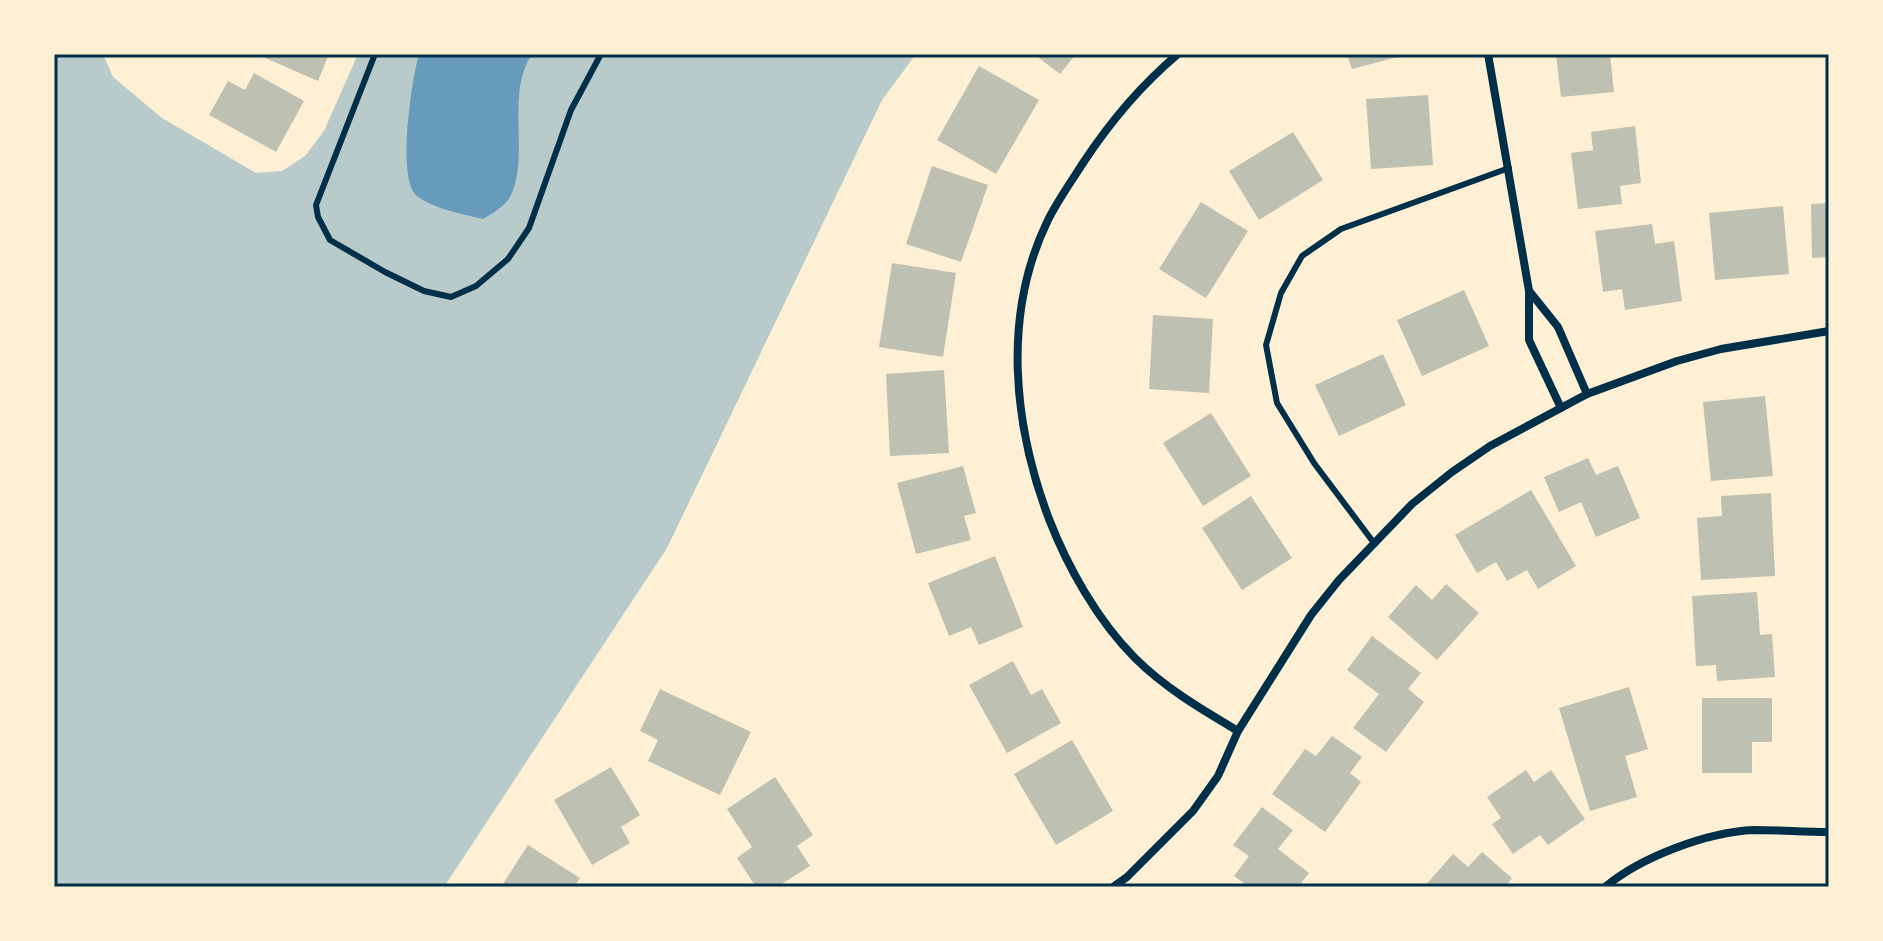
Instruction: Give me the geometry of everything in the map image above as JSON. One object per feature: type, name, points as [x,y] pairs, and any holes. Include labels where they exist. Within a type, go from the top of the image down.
[{"type":"street","points":[[1178,54],[1120,112],[1094,146],[1047,221],[1024,287],[1017,348],[1018,390],[1022,428],[1041,499],[1056,538],[1098,611],[1133,656],[1169,689],[1238,731]]},
{"type":"street","points":[[1488,54],[1529,291],[1529,340],[1561,408]]},
{"type":"street","points":[[1529,291],[1558,327],[1587,394]]},
{"type":"street","points":[[1113,887],[1193,811],[1218,776],[1238,731],[1311,615],[1339,580],[1412,504],[1452,472],[1490,446],[1587,394],[1677,361],[1721,349],[1829,331]]},
{"type":"street","points":[[1605,887],[1632,867],[1684,844],[1751,830],[1829,832]]},
{"type":"lane","points":[[375,54],[316,205],[318,217],[330,240],[424,291],[451,297],[476,286],[508,259],[529,228],[571,110],[601,54]]},
{"type":"lane","points":[[1374,543],[1314,463],[1277,403],[1266,345],[1281,293],[1302,256],[1341,229],[1510,168]]},
{"type":"shaded area","points":[[54,54],[103,54],[113,77],[162,118],[256,173],[282,171],[305,156],[324,131],[358,54],[916,54],[882,100],[667,548],[444,887],[54,887]]},
{"type":"water","points":[[419,54],[532,54],[520,87],[516,179],[506,203],[483,219],[432,204],[417,196],[411,186],[407,170],[408,128]]},
{"type":"building","points":[[256,54],[329,54],[318,81]]},
{"type":"building","points":[[1034,54],[1076,54],[1060,74]]},
{"type":"building","points":[[1347,54],[1404,54],[1405,55],[1352,69]]},
{"type":"building","points":[[1556,54],[1610,54],[1614,92],[1561,97]]},
{"type":"building","points":[[979,66],[1039,100],[996,174],[937,140]]},
{"type":"building","points":[[254,73],[304,101],[276,152],[209,115],[228,81],[245,90]]},
{"type":"building","points":[[1428,95],[1433,165],[1371,169],[1366,99]]},
{"type":"building","points":[[1635,126],[1641,183],[1620,186],[1622,204],[1578,209],[1571,153],[1593,150],[1591,132]]},
{"type":"building","points":[[1293,132],[1323,180],[1259,220],[1229,171]]},
{"type":"building","points":[[932,166],[988,185],[961,262],[906,244]]},
{"type":"building","points":[[1201,202],[1248,231],[1206,298],[1159,269]]},
{"type":"building","points":[[1829,203],[1829,257],[1812,258],[1811,204]]},
{"type":"building","points":[[1783,206],[1789,274],[1715,280],[1709,213]]},
{"type":"building","points":[[1652,224],[1655,244],[1674,241],[1682,301],[1625,310],[1622,289],[1603,292],[1595,231]]},
{"type":"building","points":[[892,263],[956,273],[943,357],[879,347]]},
{"type":"building","points":[[1464,290],[1489,346],[1422,376],[1397,320]]},
{"type":"building","points":[[1153,315],[1213,319],[1209,393],[1149,389]]},
{"type":"building","points":[[1383,354],[1406,405],[1339,436],[1315,385]]},
{"type":"building","points":[[944,370],[949,453],[890,456],[886,374]]},
{"type":"building","points":[[1765,396],[1773,476],[1711,481],[1703,402]]},
{"type":"building","points":[[1211,413],[1251,476],[1203,506],[1163,443]]},
{"type":"building","points":[[1588,458],[1596,475],[1618,466],[1640,518],[1596,537],[1581,502],[1559,512],[1544,477]]},
{"type":"building","points":[[963,466],[976,513],[964,516],[971,540],[916,554],[897,483]]},
{"type":"building","points":[[1531,490],[1576,566],[1538,589],[1527,570],[1507,581],[1496,562],[1477,573],[1455,535]]},
{"type":"building","points":[[1771,493],[1775,576],[1701,580],[1697,518],[1722,516],[1721,496]]},
{"type":"building","points":[[1251,496],[1292,558],[1242,590],[1202,528]]},
{"type":"building","points":[[995,556],[1023,627],[979,645],[971,627],[949,636],[928,583]]},
{"type":"building","points":[[1446,584],[1479,613],[1437,660],[1388,617],[1416,585],[1432,600]]},
{"type":"building","points":[[1757,592],[1760,635],[1772,634],[1775,677],[1717,681],[1716,665],[1696,666],[1692,596]]},
{"type":"building","points":[[1372,636],[1421,673],[1408,689],[1424,702],[1386,752],[1353,728],[1379,694],[1347,670]]},
{"type":"building","points":[[1013,661],[1031,695],[1042,689],[1061,723],[1007,753],[969,685]]},
{"type":"building","points":[[1629,687],[1648,749],[1625,756],[1637,797],[1590,811],[1559,708]]},
{"type":"building","points":[[660,689],[751,732],[720,795],[648,761],[658,740],[640,731]]},
{"type":"building","points":[[1702,698],[1772,698],[1772,742],[1752,742],[1752,773],[1702,773]]},
{"type":"building","points":[[1332,736],[1362,757],[1350,773],[1361,782],[1325,832],[1272,794],[1305,749],[1316,756]]},
{"type":"building","points":[[1072,740],[1113,811],[1056,845],[1014,774]]},
{"type":"building","points":[[611,767],[640,815],[621,827],[630,843],[592,865],[554,800]]},
{"type":"building","points":[[1526,770],[1534,782],[1551,770],[1585,819],[1548,845],[1540,835],[1513,854],[1492,824],[1501,818],[1487,797]]},
{"type":"building","points":[[775,777],[813,835],[797,846],[810,866],[777,887],[756,887],[737,858],[752,847],[727,809]]},
{"type":"building","points":[[1262,807],[1293,830],[1278,849],[1309,873],[1298,887],[1249,887],[1234,876],[1249,856],[1233,845]]},
{"type":"building","points":[[528,845],[580,878],[574,887],[501,887]]},
{"type":"building","points":[[1482,852],[1512,878],[1505,887],[1424,887],[1453,854],[1468,867]]}]
